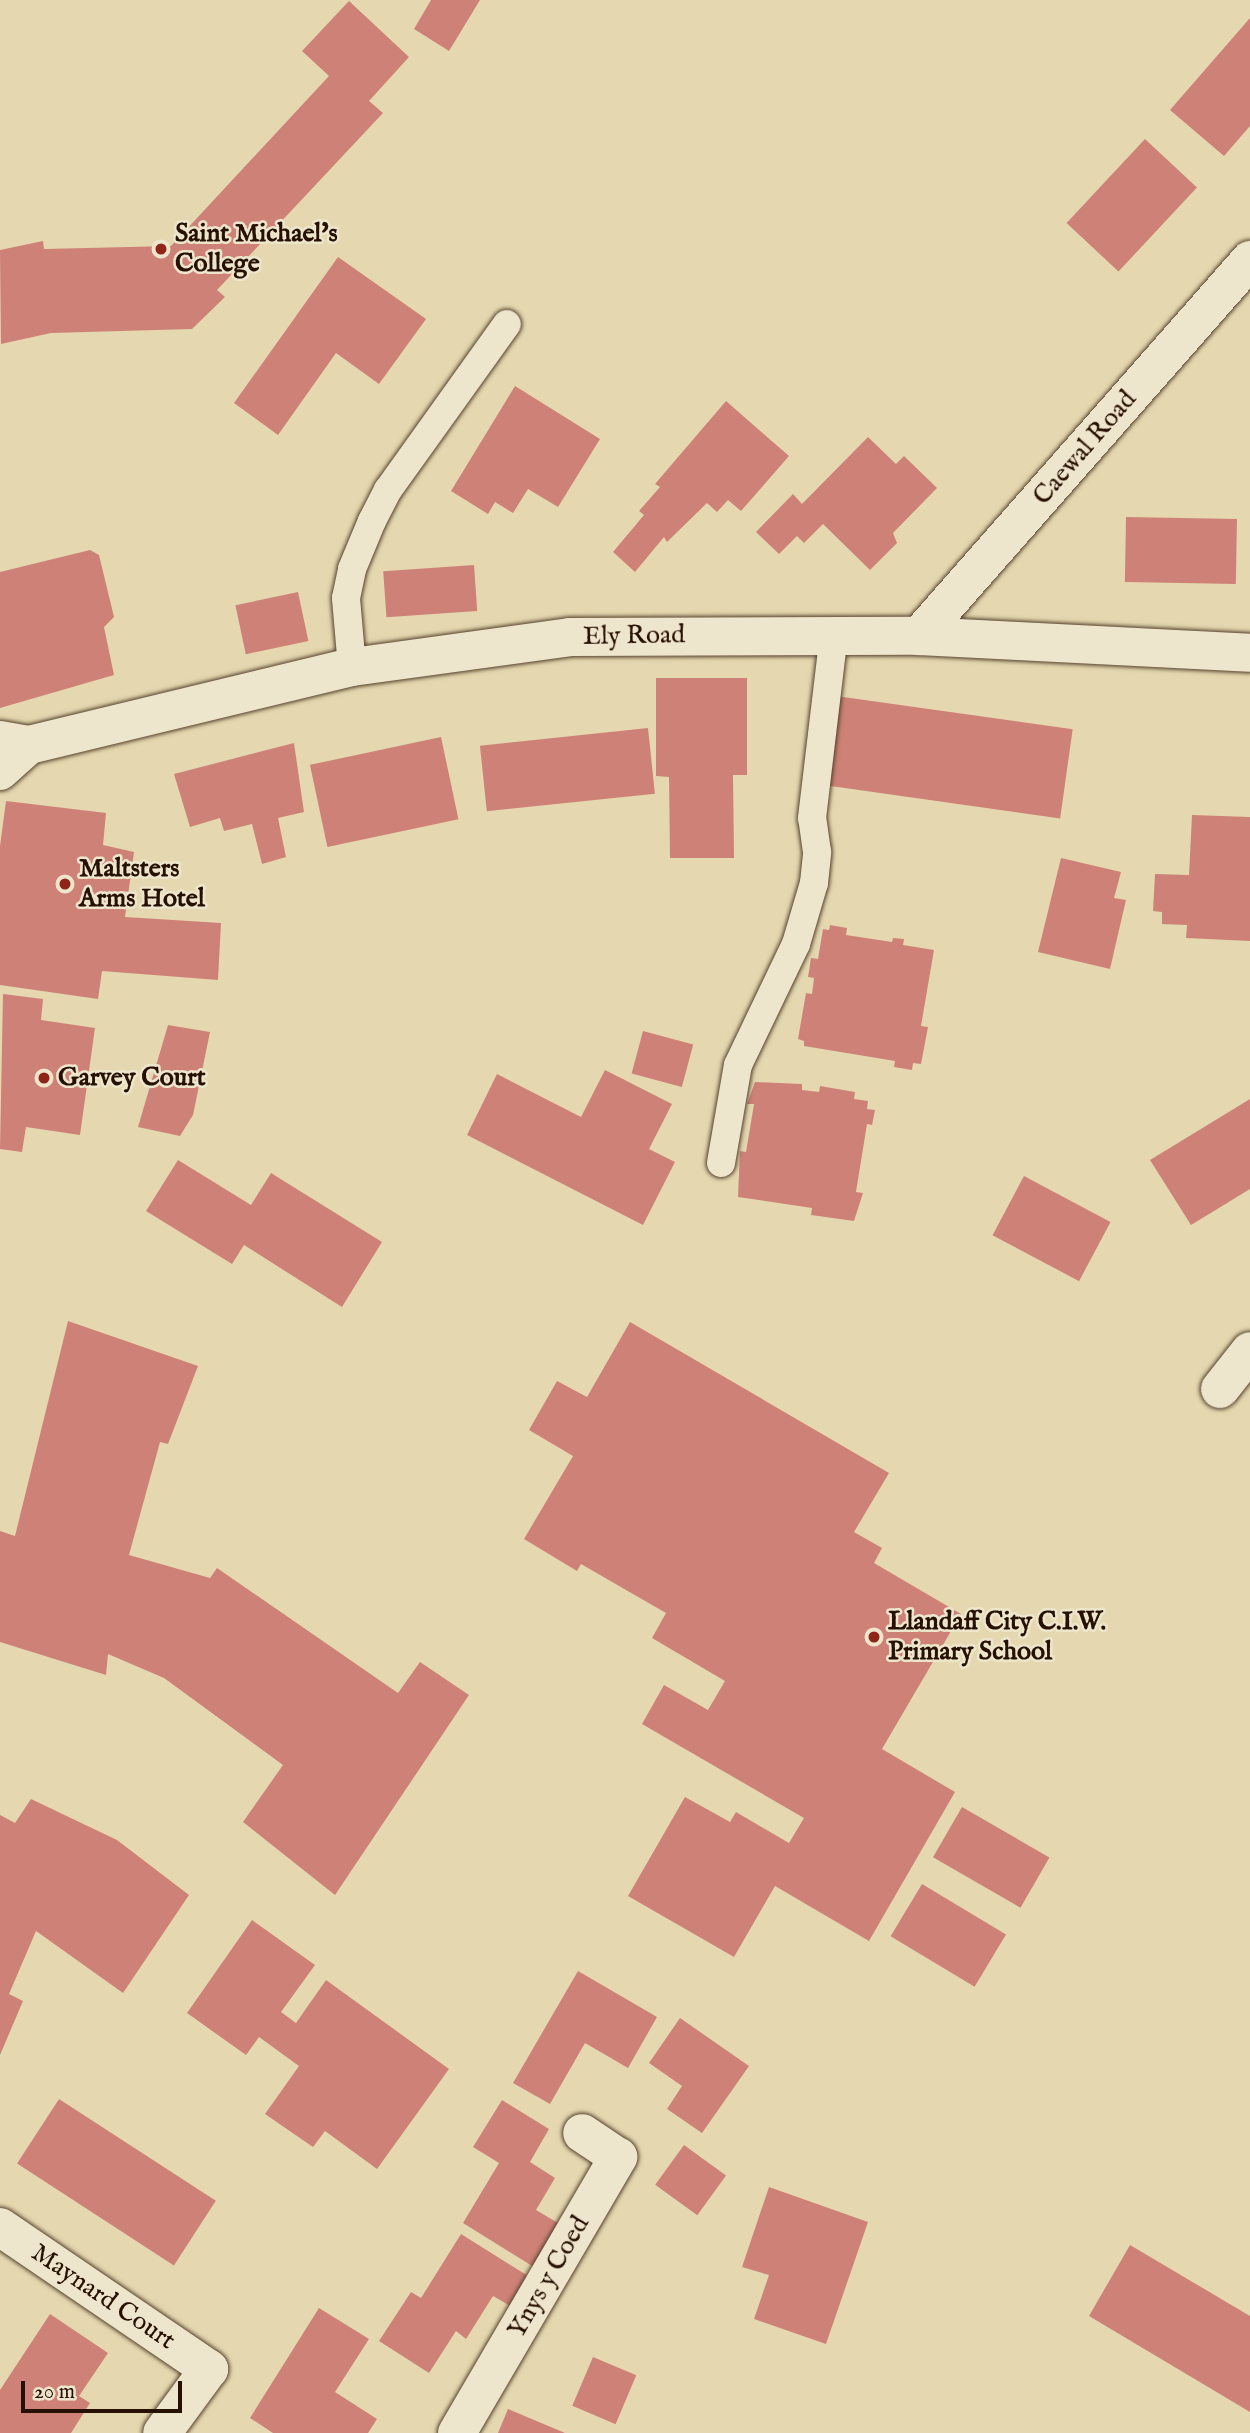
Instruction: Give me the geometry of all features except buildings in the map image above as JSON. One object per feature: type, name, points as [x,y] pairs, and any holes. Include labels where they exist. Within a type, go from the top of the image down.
[{"type":"street","name":"Caewal Road","points":[[919,636],[1250,260]]},
{"type":"street","name":"Ely Road","points":[[0,772],[15,742],[352,667],[569,637],[834,634],[1250,653]]},
{"type":"street","points":[[1220,1389],[1250,1351]]},
{"type":"street","name":"Ynys y Coed","points":[[457,2433],[618,2157],[582,2133]]},
{"type":"street","name":"Maynard Court","points":[[0,2227],[209,2369],[162,2433]]},
{"type":"lane","points":[[352,667],[346,598],[352,569],[372,522],[388,490],[507,324]]},
{"type":"lane","points":[[721,1163],[738,1065],[796,944],[814,883],[817,852],[812,818],[834,634]]},
{"type":"place","name":"Saint Michael's College","points":[[161,249]]},
{"type":"place","name":"Maltsters Arms Hotel","points":[[65,884]]},
{"type":"place","name":"Garvey Court","points":[[44,1078]]},
{"type":"place","name":"Llandaff City C.I.W. Primary School","points":[[874,1637]]}]
